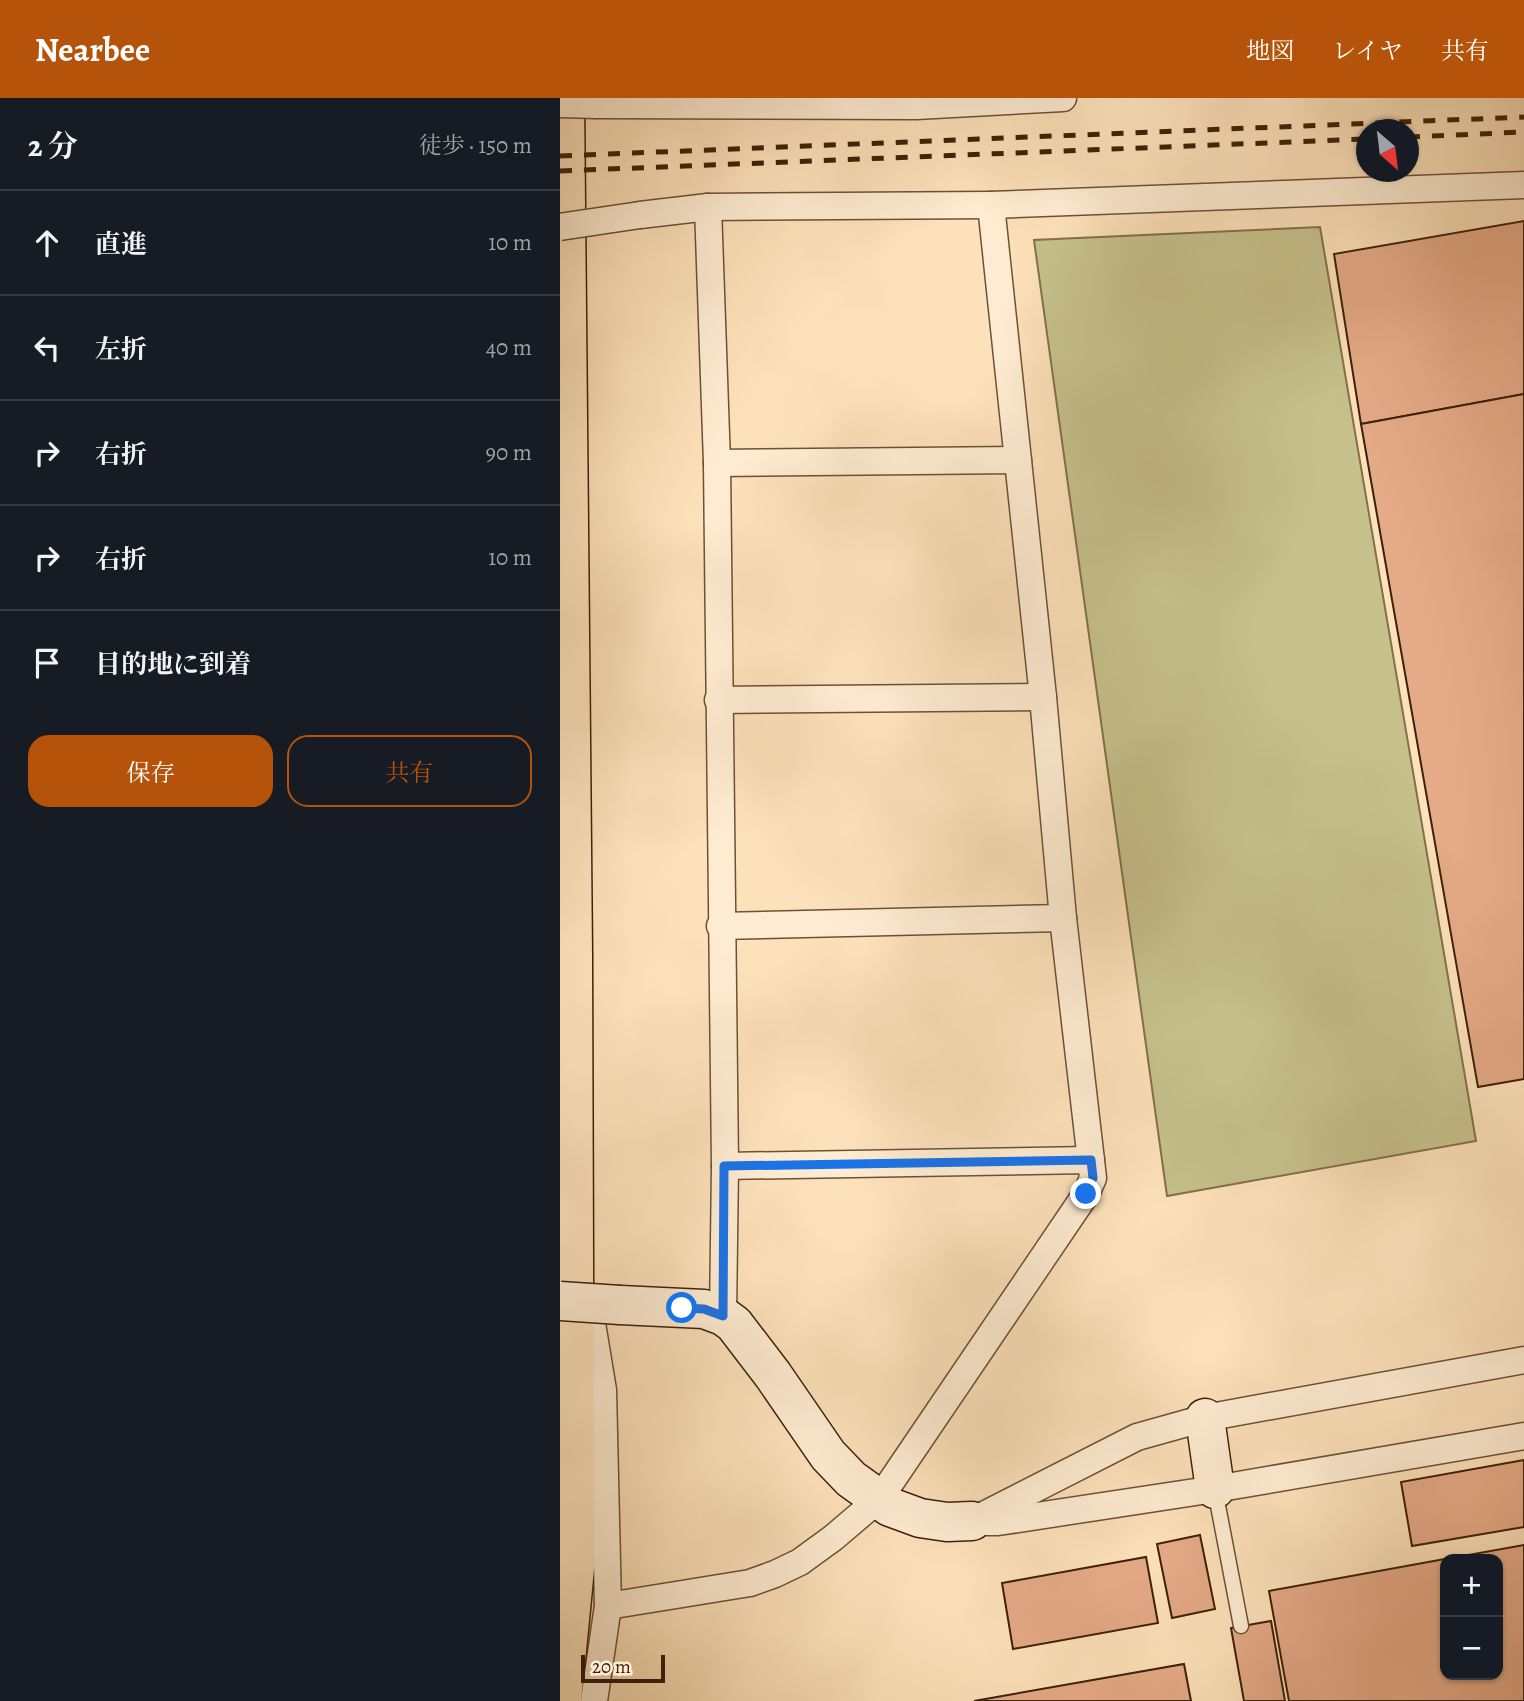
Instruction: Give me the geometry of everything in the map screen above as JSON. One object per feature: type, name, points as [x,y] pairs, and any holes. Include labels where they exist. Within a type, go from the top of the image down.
[{"type":"highway","points":[[562,1701],[575,1568],[569,531],[593,357],[596,101]]},
{"type":"street","points":[[560,104],[596,101],[916,102],[1063,98]]},
{"type":"street","points":[[560,227],[708,207],[991,205],[1524,185]]},
{"type":"street","points":[[608,1606],[750,1583],[775,1574],[800,1562],[880,1498],[1086,1194],[1093,1178],[1063,918],[1043,697],[991,205]]},
{"type":"street","points":[[708,207],[717,463],[723,1316]]},
{"type":"street","points":[[717,463],[1018,460]]},
{"type":"street","points":[[718,700],[1043,697]]},
{"type":"street","points":[[720,926],[1063,918]]},
{"type":"street","points":[[724,1166],[1091,1160]]},
{"type":"street","points":[[574,1200],[603,1390],[608,1606],[594,1701]]},
{"type":"street","points":[[560,1301],[704,1309],[723,1316],[734,1324],[766,1366],[838,1467],[890,1507],[920,1518],[947,1522],[998,1522],[1215,1489],[1524,1436]]},
{"type":"street","points":[[972,1521],[1137,1437],[1205,1418],[1524,1360]]},
{"type":"street","points":[[1205,1418],[1215,1489]]},
{"type":"lane","points":[[1215,1489],[1241,1626]]},
{"type":"shaded area","points":[[1320,227],[1476,1141],[1167,1196],[1034,240]]},
{"type":"building","points":[[1524,221],[1524,394],[1361,424],[1334,254]]},
{"type":"building","points":[[1524,394],[1524,1079],[1478,1087],[1361,424]]},
{"type":"building","points":[[1524,1460],[1524,1527],[1412,1546],[1401,1482]]},
{"type":"building","points":[[1200,1535],[1215,1609],[1172,1618],[1157,1544]]},
{"type":"building","points":[[1524,1545],[1524,1701],[1289,1701],[1269,1591],[1440,1560],[1440,1680],[1503,1680],[1503,1554],[1474,1554]]},
{"type":"building","points":[[1146,1557],[1158,1623],[1013,1649],[1002,1583]]},
{"type":"building","points":[[1271,1621],[1285,1701],[1244,1701],[1231,1628]]},
{"type":"building","points":[[1184,1664],[1191,1701],[974,1701]]},
{"type":"railway","points":[[560,156],[1524,117]]},
{"type":"railway","points":[[1419,137],[1524,132]]},
{"type":"railway","points":[[560,171],[1356,139]]},
{"type":"route","points":[[682,1308],[704,1309],[723,1316],[724,1166],[1091,1160],[1093,1178],[1086,1194]]}]
